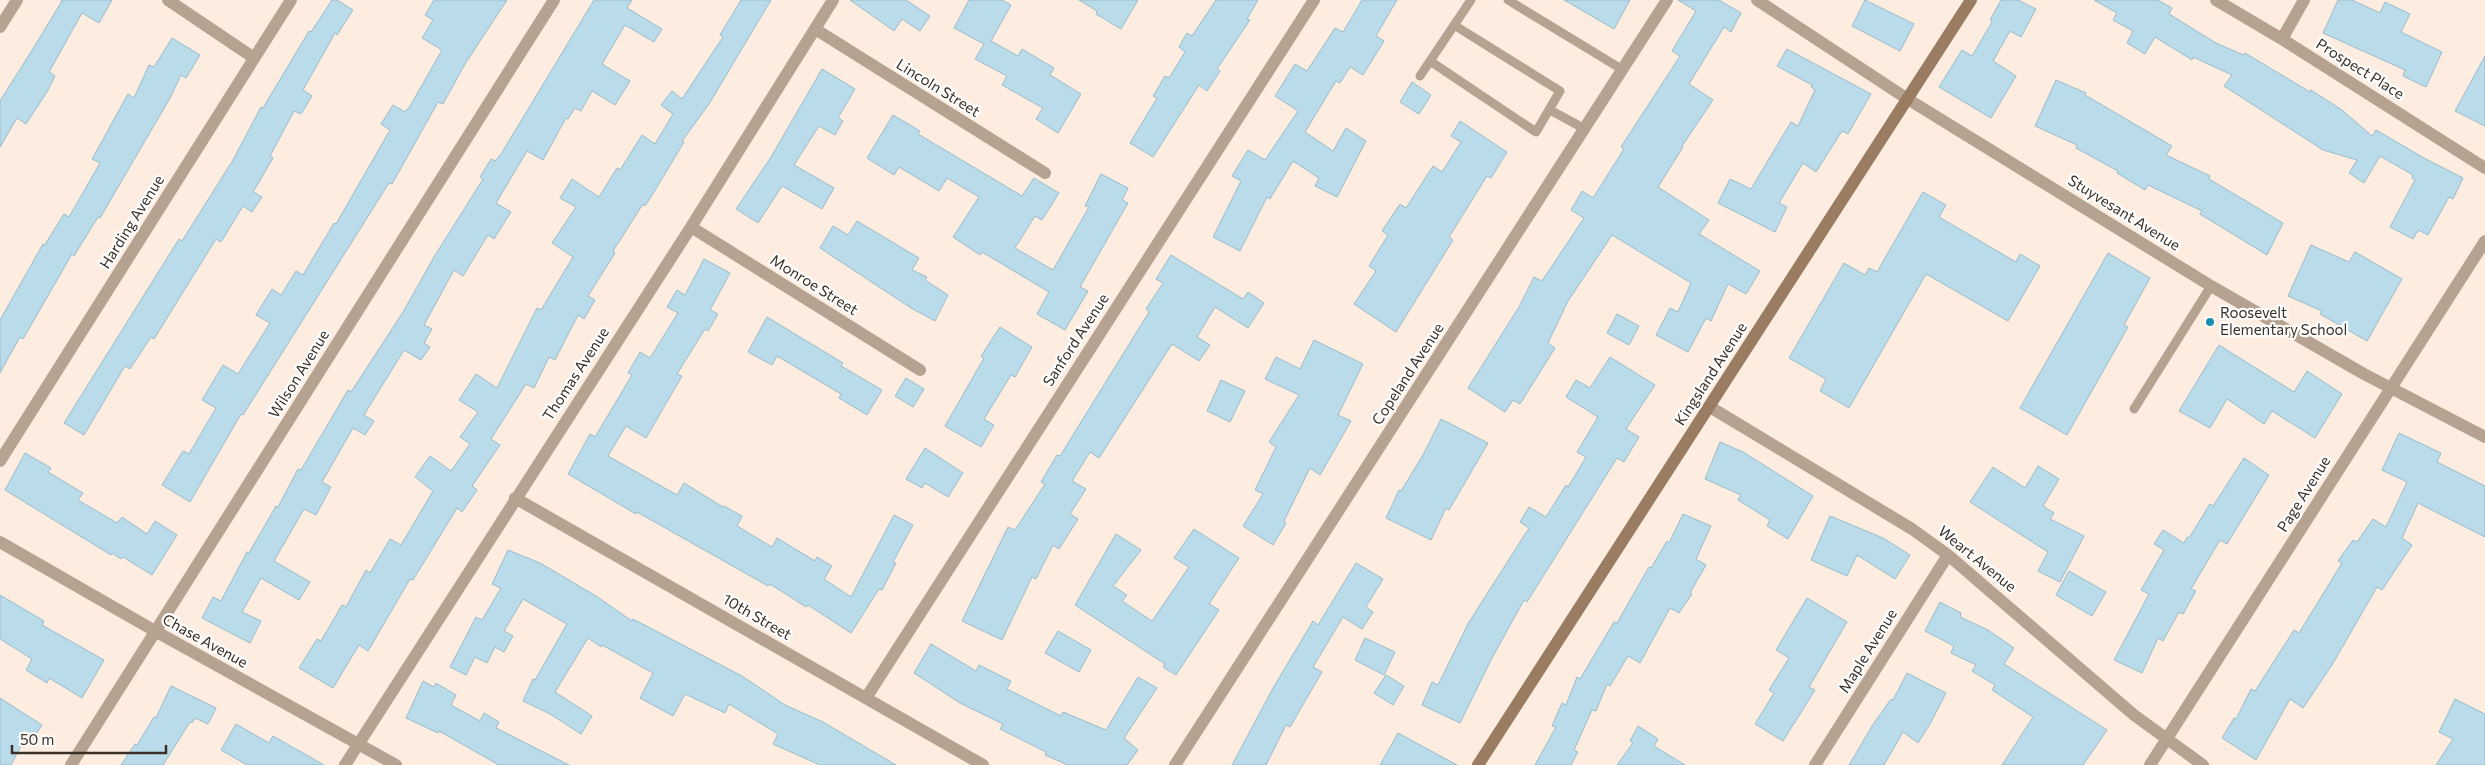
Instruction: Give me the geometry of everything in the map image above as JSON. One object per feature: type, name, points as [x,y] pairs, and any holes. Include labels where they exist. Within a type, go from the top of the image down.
[{"type":"main road","name":"Kingsland Avenue","points":[[1478,765],[1970,0]]},
{"type":"street","points":[[0,27],[17,0]]},
{"type":"street","points":[[168,0],[254,58]]},
{"type":"street","name":"Harding Avenue","points":[[0,461],[291,0]]},
{"type":"street","name":"Wilson Avenue","points":[[71,765],[554,0]]},
{"type":"street","name":"Thomas Avenue","points":[[346,765],[515,498],[691,227],[833,0]]},
{"type":"street","name":"Sanford Avenue","points":[[866,698],[1314,0]]},
{"type":"street","name":"Copeland Avenue","points":[[1175,765],[1667,0]]},
{"type":"street","name":"Stuyvesant Avenue","points":[[1756,0],[1906,98],[2212,286],[2390,388],[2485,437]]},
{"type":"street","name":"Prospect Place","points":[[2216,0],[2282,39],[2485,168]]},
{"type":"street","points":[[2282,39],[2304,0]]},
{"type":"street","name":"Lincoln Street","points":[[814,29],[1044,173]]},
{"type":"street","name":"Monroe Street","points":[[691,227],[920,370]]},
{"type":"street","name":"Page Avenue","points":[[2150,765],[2485,241]]},
{"type":"street","name":"Weart Avenue","points":[[1710,407],[1912,529],[1948,555],[2134,715],[2203,765]]},
{"type":"street","name":"10th Street","points":[[515,498],[983,765]]},
{"type":"street","name":"Chase Avenue","points":[[0,542],[396,765]]},
{"type":"street","name":"Maple Avenue","points":[[1815,765],[1948,555]]},
{"type":"lane","points":[[1420,76],[1471,0]]},
{"type":"lane","points":[[1508,0],[1623,70]]},
{"type":"lane","points":[[1430,61],[1536,132],[1560,90],[1454,26]]},
{"type":"lane","points":[[1550,110],[1584,129]]},
{"type":"lane","points":[[2134,409],[2212,286]]},
{"type":"building","points":[[61,0],[112,0],[99,23],[82,13],[49,72],[55,76],[47,92],[26,124],[17,118],[0,147],[0,101]]},
{"type":"building","points":[[332,0],[337,0],[353,10],[337,35],[335,33],[303,90],[312,96],[301,114],[294,111],[270,156],[273,158],[253,192],[262,197],[252,212],[243,206],[221,242],[216,239],[154,339],[151,337],[130,369],[125,366],[84,435],[64,423],[179,239],[182,241],[233,160],[261,107],[263,108],[309,31],[311,32]]},
{"type":"building","points":[[434,0],[507,0],[465,64],[443,104],[438,102],[392,184],[389,183],[243,415],[241,414],[190,502],[162,485],[183,451],[189,454],[216,408],[202,400],[223,365],[238,374],[270,323],[256,315],[272,289],[281,295],[296,271],[303,275],[334,223],[336,224],[390,130],[381,124],[393,105],[405,112],[410,106],[442,50],[422,38],[433,20],[425,15]]},
{"type":"building","points":[[594,0],[632,0],[627,8],[662,29],[654,42],[625,25],[602,64],[630,81],[615,105],[592,91],[581,111],[575,108],[568,119],[566,118],[543,160],[527,151],[496,203],[511,212],[494,239],[488,235],[463,276],[454,270],[424,325],[432,329],[424,343],[430,347],[421,360],[404,350],[364,415],[374,421],[365,435],[353,428],[322,482],[331,487],[316,515],[304,509],[274,561],[310,582],[299,600],[261,578],[242,612],[261,621],[250,643],[202,618],[213,597],[221,601],[247,552],[249,553],[276,506],[278,507],[298,469],[301,470],[348,390],[351,392],[403,312],[434,257],[483,179],[480,177],[491,159],[495,161],[501,154]]},
{"type":"building","points":[[741,0],[771,0],[709,104],[682,141],[684,142],[654,192],[645,206],[643,204],[613,251],[615,253],[588,296],[595,300],[584,319],[578,315],[555,360],[549,357],[534,388],[526,384],[491,439],[500,445],[472,486],[477,490],[462,512],[457,508],[413,580],[410,579],[368,651],[359,645],[333,688],[299,668],[317,639],[321,641],[342,605],[346,607],[366,570],[370,573],[390,539],[401,545],[433,491],[415,477],[430,456],[451,471],[470,444],[460,437],[478,412],[459,400],[476,374],[497,388],[537,308],[541,310],[573,257],[552,243],[576,207],[560,198],[572,179],[599,197],[617,168],[620,170],[642,135],[655,144],[673,114],[661,105],[672,91],[682,99],[723,37],[720,35]]},
{"type":"building","points":[[850,0],[906,0],[930,16],[920,31],[902,19],[894,31]]},
{"type":"building","points":[[969,0],[1002,0],[1011,5],[991,41],[1018,56],[1022,49],[1054,68],[1050,75],[1081,94],[1058,133],[1036,119],[1043,108],[1002,85],[1007,76],[975,59],[984,44],[954,28]]},
{"type":"building","points":[[1079,0],[1138,0],[1121,29],[1096,14],[1097,11]]},
{"type":"building","points":[[1216,0],[1258,0],[1247,19],[1250,20],[1217,69],[1220,71],[1207,91],[1199,85],[1153,157],[1130,143],[1157,98],[1153,96],[1165,76],[1169,78],[1185,52],[1179,47],[1187,33],[1192,36]]},
{"type":"building","points":[[1362,0],[1397,0],[1376,36],[1384,41],[1363,75],[1350,67],[1340,83],[1336,81],[1305,132],[1333,151],[1346,128],[1366,141],[1337,197],[1315,186],[1319,178],[1293,161],[1270,199],[1267,197],[1240,251],[1213,237],[1241,181],[1232,176],[1248,150],[1265,160],[1298,111],[1275,96],[1295,64],[1307,71],[1335,28],[1343,32]]},
{"type":"building","points":[[1564,0],[1630,0],[1614,29]]},
{"type":"building","points":[[1678,0],[1719,0],[1741,13],[1731,32],[1724,27],[1689,84],[1713,100],[1682,146],[1658,187],[1709,220],[1699,234],[1760,271],[1746,294],[1728,284],[1711,321],[1706,318],[1688,352],[1656,335],[1670,308],[1678,312],[1691,283],[1612,235],[1568,301],[1548,343],[1555,348],[1520,404],[1513,400],[1505,412],[1468,388],[1519,307],[1534,277],[1542,281],[1584,218],[1571,210],[1582,191],[1593,198],[1624,149],[1621,147],[1680,56],[1672,51],[1696,11]]},
{"type":"building","points":[[1865,0],[1914,24],[1900,51],[1852,26]]},
{"type":"building","points":[[2001,0],[2018,0],[2036,9],[2021,37],[2010,31],[1993,61],[2016,76],[1991,118],[1939,87],[1962,50],[1972,56],[1992,22],[1990,20]]},
{"type":"building","points":[[2094,0],[2158,0],[2172,8],[2169,14],[2216,43],[2243,55],[2245,53],[2310,92],[2311,90],[2342,110],[2372,136],[2376,130],[2463,178],[2453,199],[2449,197],[2428,235],[2418,230],[2413,239],[2390,227],[2415,180],[2412,178],[2413,175],[2380,156],[2364,183],[2349,173],[2357,160],[2323,150],[2224,86],[2232,75],[2193,57],[2192,60],[2155,37],[2145,54],[2127,43],[2133,31],[2113,20],[2117,13]]},
{"type":"building","points":[[2338,0],[2352,0],[2380,13],[2385,2],[2410,14],[2401,32],[2442,52],[2426,87],[2403,76],[2405,70],[2323,33]]},
{"type":"building","points":[[172,38],[200,55],[186,78],[181,75],[170,98],[100,218],[98,217],[74,256],[72,254],[23,339],[20,337],[0,373],[0,320],[43,244],[44,246],[64,214],[69,217],[100,163],[92,159],[128,94],[134,98],[149,65],[154,67]]},
{"type":"building","points":[[1787,49],[1871,94],[1848,134],[1842,131],[1816,172],[1803,163],[1779,203],[1787,207],[1775,232],[1718,203],[1730,179],[1751,189],[1791,122],[1798,126],[1815,90],[1811,87],[1812,85],[1777,66]]},
{"type":"building","points":[[2485,56],[2485,126],[2455,111]]},
{"type":"building","points":[[822,69],[855,89],[838,118],[843,121],[835,135],[819,126],[794,165],[834,188],[822,209],[782,186],[758,223],[736,209],[771,157]]},
{"type":"building","points":[[2056,80],[2086,93],[2085,95],[2172,146],[2166,155],[2210,176],[2209,179],[2283,223],[2267,255],[2200,214],[2202,211],[2148,185],[2145,190],[2117,173],[2118,171],[2076,148],[2077,145],[2035,126]]},
{"type":"building","points":[[1412,82],[1431,95],[1419,114],[1400,102]]},
{"type":"building","points":[[893,115],[920,131],[918,134],[1022,196],[1034,178],[1059,193],[1042,220],[1035,216],[1015,248],[1053,270],[1089,207],[1085,206],[1101,174],[1128,188],[1122,200],[1128,203],[1080,287],[1088,291],[1065,330],[1037,314],[1049,292],[982,252],[980,255],[953,237],[979,197],[947,178],[939,191],[899,167],[894,175],[867,158]]},
{"type":"building","points":[[1460,121],[1507,152],[1491,178],[1487,176],[1449,237],[1453,240],[1396,332],[1354,304],[1376,271],[1369,266],[1388,235],[1382,231],[1400,204],[1406,208],[1433,166],[1442,172],[1461,142],[1451,136]]},
{"type":"building","points":[[1923,192],[1946,205],[1939,217],[2016,262],[2020,254],[2040,266],[2008,321],[1926,274],[1849,408],[1820,391],[1826,379],[1789,358],[1844,263],[1865,275],[1869,268],[1877,272]]},
{"type":"building","points":[[857,221],[919,258],[912,270],[927,277],[925,280],[948,295],[935,321],[911,308],[820,248],[833,226],[848,235]]},
{"type":"building","points":[[2311,245],[2349,262],[2355,252],[2402,279],[2367,341],[2320,314],[2322,311],[2288,296]]},
{"type":"building","points":[[2108,253],[2150,278],[2124,325],[2128,327],[2067,435],[2020,408]]},
{"type":"building","points":[[1171,255],[1243,299],[1248,292],[1264,303],[1248,328],[1215,307],[1197,337],[1210,345],[1199,361],[1172,344],[1099,458],[1090,452],[1072,481],[1086,489],[1070,514],[1078,519],[1059,549],[1053,545],[1036,579],[1032,577],[1002,640],[962,621],[1008,527],[1015,530],[1045,484],[1041,482],[1057,455],[1060,456],[1149,312],[1146,309],[1163,283],[1156,279]]},
{"type":"building","points":[[704,259],[730,273],[710,310],[718,314],[708,331],[705,329],[677,374],[682,376],[646,438],[626,426],[608,456],[677,495],[684,483],[723,507],[742,516],[737,526],[772,547],[777,538],[815,561],[817,557],[832,566],[824,579],[851,597],[894,515],[913,525],[893,562],[896,563],[882,590],[879,589],[851,633],[808,605],[806,607],[770,584],[768,586],[637,512],[636,514],[568,474],[590,434],[595,437],[632,375],[628,373],[640,352],[650,358],[678,313],[667,307],[677,290],[685,295]]},
{"type":"building","points":[[1617,314],[1639,326],[1629,345],[1607,333]]},
{"type":"building","points":[[767,317],[843,363],[841,366],[882,390],[867,415],[839,398],[841,394],[777,356],[772,365],[748,352]]},
{"type":"building","points":[[1000,327],[1032,347],[1015,377],[1011,375],[984,419],[994,425],[981,447],[945,426],[984,358],[981,356]]},
{"type":"building","points":[[1314,340],[1363,364],[1338,415],[1351,421],[1320,475],[1310,468],[1284,521],[1286,523],[1273,545],[1243,526],[1263,494],[1255,490],[1276,447],[1269,442],[1299,395],[1265,379],[1276,357],[1300,369]]},
{"type":"building","points":[[2219,345],[2294,392],[2307,371],[2342,394],[2315,438],[2272,411],[2264,424],[2227,399],[2210,428],[2179,411]]},
{"type":"building","points":[[1610,357],[1655,385],[1626,429],[1639,437],[1624,462],[1617,458],[1527,602],[1524,600],[1492,658],[1460,723],[1422,705],[1432,682],[1438,685],[1469,622],[1529,528],[1520,522],[1529,507],[1546,517],[1566,485],[1568,487],[1586,457],[1577,452],[1598,417],[1566,397],[1576,380],[1590,388]]},
{"type":"building","points":[[906,378],[924,389],[913,407],[895,396]]},
{"type":"building","points":[[1221,380],[1245,391],[1230,422],[1207,411]]},
{"type":"building","points":[[1441,419],[1488,443],[1449,510],[1446,508],[1431,540],[1386,518],[1399,490],[1401,491],[1423,455]]},
{"type":"building","points":[[2399,433],[2441,453],[2437,462],[2485,486],[2485,537],[2418,503],[2402,538],[2412,545],[2382,590],[2377,587],[2332,665],[2303,708],[2290,699],[2256,760],[2222,738],[2234,718],[2236,719],[2251,689],[2255,691],[2294,630],[2299,633],[2342,563],[2338,561],[2353,540],[2357,542],[2373,519],[2386,527],[2407,482],[2382,470]]},
{"type":"building","points":[[1720,442],[1743,452],[1813,496],[1788,539],[1767,526],[1770,520],[1738,500],[1741,495],[1705,479]]},
{"type":"building","points":[[925,448],[963,473],[948,497],[925,483],[922,488],[906,479]]},
{"type":"building","points":[[25,453],[51,468],[48,472],[83,493],[78,500],[117,523],[122,517],[147,534],[155,521],[177,535],[152,575],[123,557],[121,559],[112,553],[111,555],[5,490]]},
{"type":"building","points":[[2244,458],[2269,475],[2227,544],[2220,540],[2191,589],[2196,591],[2183,614],[2179,612],[2163,641],[2158,638],[2142,673],[2114,660],[2149,594],[2141,590],[2164,550],[2154,544],[2163,530],[2184,543],[2210,504],[2213,506]]},
{"type":"building","points":[[2038,466],[2059,479],[2043,506],[2054,513],[2050,519],[2084,536],[2060,582],[2038,571],[2048,552],[1970,502],[1993,467],[2025,488]]},
{"type":"building","points":[[1683,514],[1711,526],[1696,559],[1706,565],[1690,593],[1692,594],[1679,613],[1670,608],[1640,663],[1628,656],[1610,686],[1607,684],[1596,711],[1592,710],[1574,750],[1578,752],[1571,765],[1535,765],[1556,727],[1552,726],[1562,703],[1566,705],[1577,677],[1580,679],[1614,622],[1617,623],[1649,567],[1651,568],[1667,541],[1669,543]]},
{"type":"building","points":[[1830,516],[1883,538],[1910,555],[1895,579],[1857,555],[1847,576],[1811,560]]},
{"type":"building","points":[[1194,529],[1239,558],[1209,604],[1219,610],[1176,675],[1163,667],[1165,664],[1075,605],[1116,534],[1141,550],[1113,586],[1127,595],[1122,601],[1152,621],[1189,567],[1174,558]]},
{"type":"building","points":[[508,550],[540,563],[596,596],[632,621],[633,619],[742,676],[785,705],[823,722],[896,765],[820,765],[773,744],[778,734],[729,704],[725,713],[685,694],[673,716],[640,698],[653,673],[602,645],[601,647],[588,638],[555,692],[592,716],[581,734],[550,714],[523,701],[533,679],[535,680],[567,624],[523,599],[504,631],[513,636],[504,652],[495,647],[487,663],[475,657],[466,675],[450,667],[476,617],[482,620],[501,588],[492,584]]},
{"type":"building","points":[[1356,563],[1383,579],[1366,607],[1373,612],[1362,629],[1343,617],[1313,667],[1322,672],[1290,727],[1286,725],[1266,765],[1232,765],[1273,688],[1313,621],[1318,625]]},
{"type":"building","points":[[2069,571],[2106,592],[2092,616],[2056,595]]},
{"type":"building","points":[[0,595],[44,621],[42,625],[104,660],[82,698],[49,678],[47,683],[26,670],[32,659],[0,639]]},
{"type":"building","points":[[1807,598],[1847,622],[1809,687],[1815,690],[1783,741],[1755,724],[1774,693],[1769,690],[1789,658],[1776,650]]},
{"type":"building","points":[[1940,602],[1961,613],[1960,617],[1988,630],[2014,648],[2004,664],[2107,730],[2083,765],[2002,765],[2033,717],[1992,690],[1995,685],[1972,671],[1976,665],[1951,653],[1954,646],[1925,631]]},
{"type":"building","points":[[1058,631],[1091,650],[1079,672],[1045,653]]},
{"type":"building","points":[[1365,638],[1395,652],[1384,675],[1355,660]]},
{"type":"building","points":[[931,644],[976,671],[979,665],[1011,681],[1007,689],[1061,716],[1063,712],[1106,730],[1138,677],[1157,688],[1124,738],[1138,750],[1127,765],[1068,765],[1045,755],[1046,752],[1000,729],[1003,724],[960,703],[914,673]]},
{"type":"building","points":[[1907,673],[1946,693],[1930,724],[1918,743],[1903,732],[1884,765],[1849,765],[1872,726],[1891,699],[1893,700]]},
{"type":"building","points":[[1386,675],[1404,686],[1393,705],[1374,693]]},
{"type":"building","points":[[423,681],[434,687],[436,683],[456,695],[451,705],[480,721],[484,713],[499,722],[496,728],[569,765],[499,765],[439,731],[438,733],[406,718]]},
{"type":"building","points":[[171,686],[216,708],[208,724],[195,718],[192,723],[190,722],[163,765],[121,765],[135,744],[137,745],[154,717],[156,718]]},
{"type":"building","points":[[0,698],[42,725],[29,745],[23,742],[11,765],[0,765]]},
{"type":"building","points":[[2455,699],[2485,714],[2485,765],[2436,765],[2453,739],[2439,732]]},
{"type":"building","points":[[236,724],[269,743],[273,736],[324,765],[247,765],[221,750]]},
{"type":"building","points":[[1638,726],[1658,739],[1654,746],[1685,765],[1617,765],[1633,743],[1630,741]]},
{"type":"building","points":[[1398,733],[1457,765],[1380,765]]},
{"type":"place","name":"Roosevelt Elementary School","points":[[2210,322]]}]
